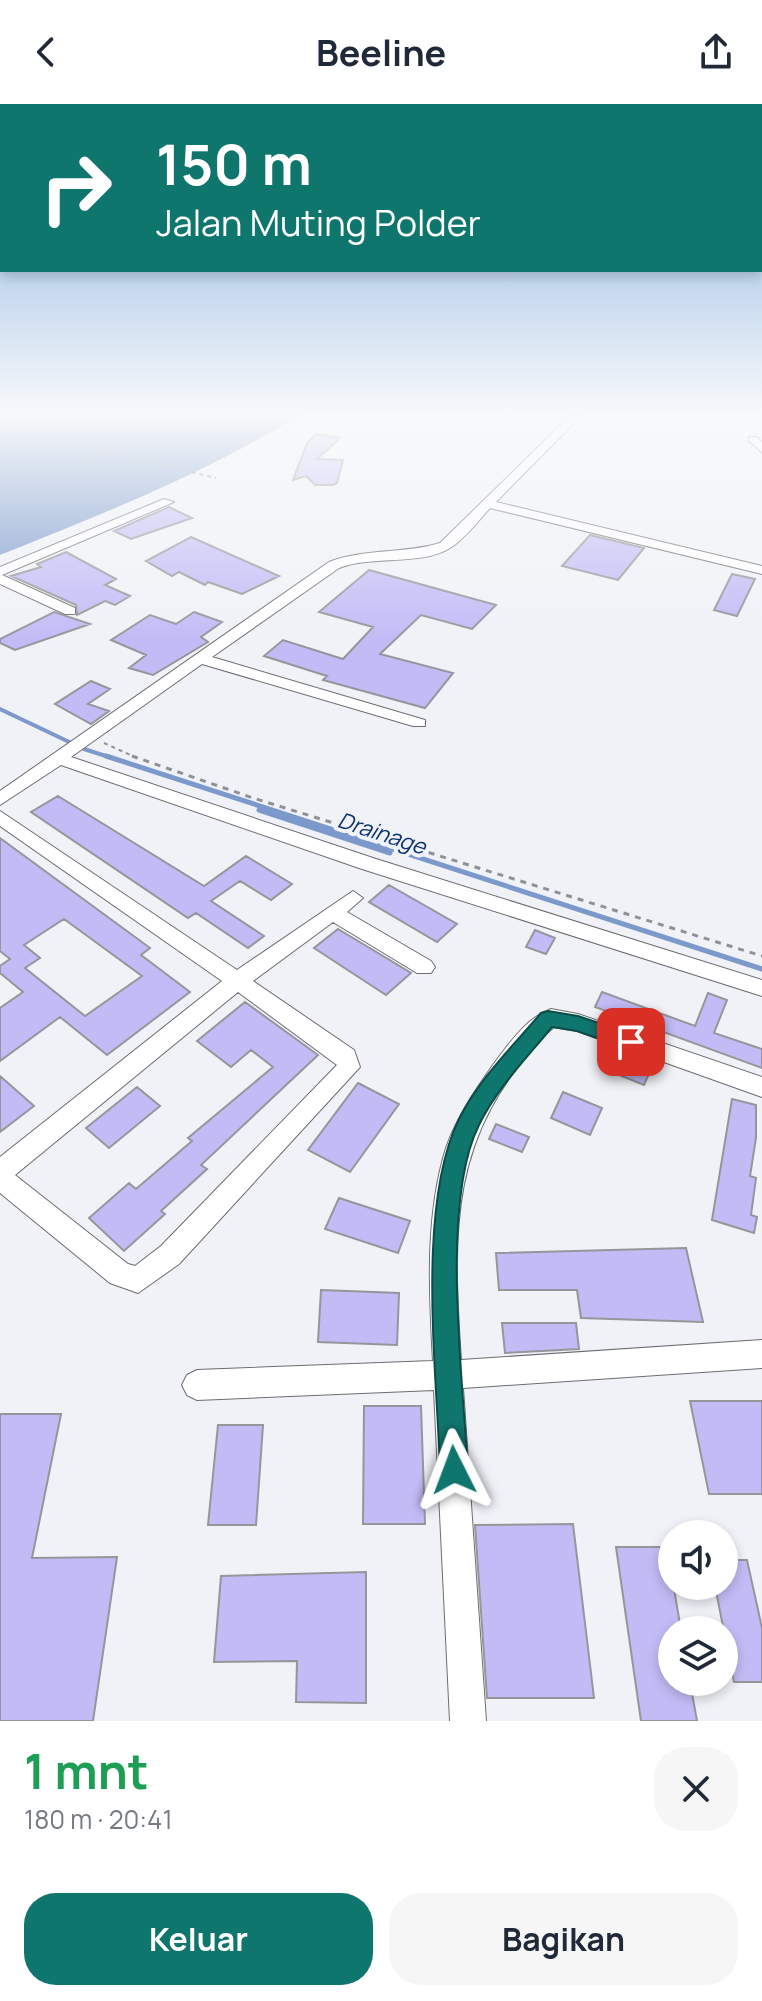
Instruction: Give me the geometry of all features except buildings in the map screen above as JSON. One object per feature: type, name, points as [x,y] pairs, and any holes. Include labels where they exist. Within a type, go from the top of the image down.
[{"type":"street","points":[[0,799],[334,565],[364,556],[445,546],[504,488]]},
{"type":"street","points":[[0,572],[168,502]]},
{"type":"street","points":[[488,504],[762,570]]},
{"type":"street","points":[[0,579],[70,611]]},
{"type":"street","points":[[201,659],[419,723]]},
{"type":"street","points":[[64,754],[339,854],[762,988]]},
{"type":"street","points":[[0,817],[238,980],[346,1056],[349,1067],[147,1276],[138,1280],[120,1274],[0,1175],[238,980],[353,898]]},
{"type":"street","points":[[333,913],[424,967]]},
{"type":"street","points":[[468,1721],[448,1375],[444,1235],[458,1150],[479,1103],[540,1025],[551,1018],[578,1023],[762,1087]]},
{"type":"street","points":[[197,1385],[448,1375],[762,1354]]},
{"type":"path","points":[[91,736],[117,751],[253,798],[762,956]]},
{"type":"water","points":[[0,488],[158,488],[117,507],[0,555]]},
{"type":"waterway","name":"Drainage","points":[[0,709],[84,749],[112,758]]},
{"type":"waterway","name":"Drainage","points":[[106,756],[762,969]]},
{"type":"waterway","name":"Drainage","points":[[259,810],[390,853]]},
{"type":"route","points":[[454,1470],[444,1235],[458,1150],[468,1123],[491,1086],[548,1019],[578,1023],[631,1042]]}]
